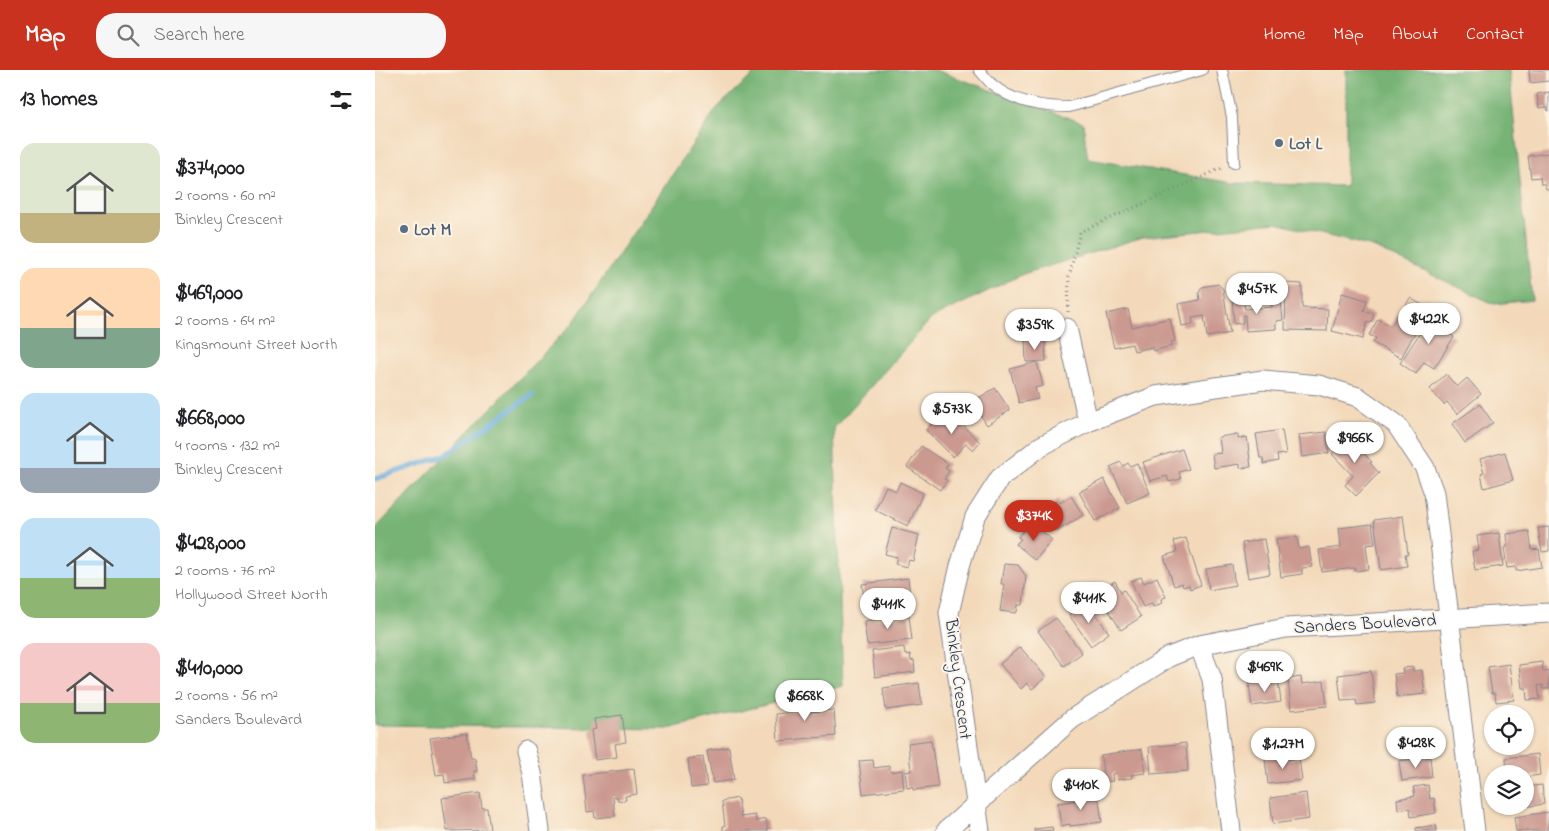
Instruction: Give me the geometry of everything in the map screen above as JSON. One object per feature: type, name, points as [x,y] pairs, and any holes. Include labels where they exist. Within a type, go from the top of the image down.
[{"type":"street","points":[[1067,328],[1088,422]]},
{"type":"street","name":"Binkley Crescent","points":[[980,831],[949,613],[960,566],[975,517],[1000,478],[1041,446],[1088,422],[1156,396],[1263,380],[1319,385],[1358,397],[1396,424],[1425,468],[1434,493],[1475,831]]},
{"type":"street","name":"Sanders Boulevard","points":[[946,831],[1072,719],[1169,657],[1199,645],[1286,628],[1549,613]]},
{"type":"street","points":[[1199,645],[1212,679],[1231,831]]},
{"type":"street","points":[[526,751],[532,773],[540,831]]},
{"type":"lane","points":[[979,70],[993,85],[1017,100],[1050,107],[1069,107],[1202,70]]},
{"type":"lane","points":[[1221,70],[1232,117],[1234,163]]},
{"type":"path","points":[[1067,328],[1069,277],[1080,232],[1234,163]]},
{"type":"green space","points":[[758,70],[935,70],[1083,123],[1088,159],[1233,183],[1346,186],[1346,70],[1509,70],[1532,300],[1494,304],[1373,247],[1276,223],[1143,237],[1023,274],[932,318],[834,428],[843,686],[667,729],[375,725],[375,529],[573,323],[717,108]]},
{"type":"building","points":[[1529,70],[1549,70],[1549,81],[1530,83]]},
{"type":"building","points":[[1549,92],[1548,111],[1547,107],[1539,108],[1537,94]]},
{"type":"building","points":[[1549,153],[1549,189],[1546,189],[1545,184],[1541,184],[1540,177],[1531,178],[1528,156]]},
{"type":"building","points":[[1286,283],[1302,284],[1302,308],[1328,309],[1327,331],[1285,330]]},
{"type":"building","points":[[1218,284],[1223,289],[1230,333],[1207,337],[1204,316],[1192,318],[1193,324],[1182,326],[1178,304],[1200,300],[1199,293],[1202,287]]},
{"type":"building","points":[[1342,293],[1367,300],[1364,311],[1374,314],[1371,323],[1367,322],[1363,339],[1332,331]]},
{"type":"building","points":[[1232,296],[1242,296],[1245,309],[1272,307],[1272,301],[1281,300],[1283,320],[1276,321],[1276,329],[1246,331],[1245,315],[1243,315],[1243,323],[1234,324]]},
{"type":"building","points":[[1410,298],[1424,306],[1415,322],[1420,324],[1401,358],[1373,343],[1376,338],[1369,335],[1378,319],[1391,326],[1399,313],[1401,314]]},
{"type":"building","points":[[1128,309],[1132,327],[1170,318],[1175,341],[1171,342],[1172,346],[1153,351],[1152,347],[1134,351],[1132,344],[1114,348],[1106,314]]},
{"type":"building","points":[[1434,312],[1450,322],[1445,330],[1454,337],[1434,368],[1424,362],[1416,374],[1400,363]]},
{"type":"building","points":[[1045,340],[1046,361],[1026,362],[1025,341]]},
{"type":"building","points":[[1037,362],[1043,386],[1035,388],[1038,399],[1019,403],[1010,369]]},
{"type":"building","points":[[1446,374],[1457,387],[1467,378],[1481,394],[1457,414],[1447,402],[1444,405],[1430,389]]},
{"type":"building","points":[[995,388],[1010,410],[987,425],[972,402]]},
{"type":"building","points":[[1480,404],[1493,423],[1465,443],[1452,424]]},
{"type":"building","points":[[943,412],[952,421],[955,418],[980,442],[973,450],[966,444],[953,457],[926,430]]},
{"type":"building","points":[[1282,430],[1286,454],[1277,455],[1278,461],[1264,464],[1263,458],[1260,458],[1256,434]]},
{"type":"building","points":[[1326,432],[1329,453],[1302,457],[1299,435]]},
{"type":"building","points":[[1238,434],[1238,439],[1247,437],[1251,467],[1240,468],[1240,464],[1214,468],[1212,454],[1221,453],[1219,437]]},
{"type":"building","points":[[1345,434],[1372,462],[1370,463],[1379,473],[1356,496],[1345,485],[1353,476],[1332,454],[1336,450],[1332,446]]},
{"type":"building","points":[[921,446],[948,464],[945,468],[949,471],[944,479],[947,480],[940,490],[907,467]]},
{"type":"building","points":[[1182,449],[1189,469],[1179,472],[1181,479],[1169,482],[1167,476],[1150,481],[1143,462]]},
{"type":"building","points":[[1505,452],[1513,480],[1484,488],[1481,474],[1484,473],[1480,459]]},
{"type":"building","points":[[1121,462],[1123,466],[1128,463],[1130,466],[1137,463],[1150,493],[1127,503],[1110,467]]},
{"type":"building","points":[[1104,479],[1120,508],[1095,521],[1079,492]]},
{"type":"building","points":[[900,482],[923,493],[908,526],[875,510],[886,486],[896,491]]},
{"type":"building","points":[[1071,496],[1083,515],[1056,532],[1044,513],[1050,509],[1048,506],[1058,500],[1060,503]]},
{"type":"building","points":[[1403,516],[1408,554],[1405,554],[1407,566],[1381,570],[1374,520]]},
{"type":"building","points":[[1034,524],[1052,540],[1035,560],[1016,544],[1021,539],[1018,537],[1024,530],[1027,532]]},
{"type":"building","points":[[1372,524],[1375,544],[1366,545],[1369,569],[1355,571],[1355,568],[1322,572],[1319,550],[1341,547],[1339,528]]},
{"type":"building","points":[[1549,527],[1549,551],[1542,552],[1538,528]]},
{"type":"building","points":[[892,528],[919,535],[913,561],[909,560],[907,567],[895,564],[897,557],[885,554]]},
{"type":"building","points":[[1529,531],[1532,550],[1539,549],[1542,567],[1516,571],[1516,567],[1507,568],[1504,548],[1507,547],[1506,534]]},
{"type":"building","points":[[1499,533],[1503,566],[1475,570],[1472,551],[1479,550],[1477,536]]},
{"type":"building","points":[[1297,537],[1299,549],[1309,547],[1312,567],[1302,568],[1302,574],[1281,577],[1276,539]]},
{"type":"building","points":[[1186,538],[1201,585],[1190,589],[1189,585],[1183,587],[1182,583],[1174,586],[1164,556],[1177,552],[1174,541]]},
{"type":"building","points":[[1264,539],[1270,574],[1248,578],[1242,543]]},
{"type":"building","points":[[1004,564],[1018,565],[1026,576],[1023,605],[1018,605],[1017,612],[1015,613],[1000,611],[1004,584],[1001,584]]},
{"type":"building","points":[[1232,565],[1235,585],[1209,590],[1206,569]]},
{"type":"building","points":[[1141,577],[1144,583],[1157,577],[1166,597],[1161,599],[1162,603],[1153,607],[1152,603],[1143,607],[1131,581]]},
{"type":"building","points":[[908,578],[911,602],[875,606],[875,597],[864,599],[862,584]]},
{"type":"building","points":[[1115,581],[1121,592],[1124,590],[1141,617],[1121,630],[1097,592]]},
{"type":"building","points":[[1088,602],[1109,633],[1091,646],[1069,615]]},
{"type":"building","points":[[909,616],[912,640],[867,645],[864,621]]},
{"type":"building","points":[[1056,618],[1082,653],[1064,666],[1038,631]]},
{"type":"building","points":[[904,647],[905,655],[910,654],[911,661],[914,660],[915,672],[875,677],[872,651]]},
{"type":"building","points":[[1020,647],[1046,677],[1032,689],[1027,683],[1021,689],[1000,664]]},
{"type":"building","points":[[1542,662],[1543,672],[1549,671],[1549,689],[1543,689],[1543,685],[1538,686],[1540,699],[1527,700],[1526,688],[1522,688],[1519,665]]},
{"type":"building","points":[[1509,664],[1514,700],[1496,702],[1495,693],[1492,693],[1488,667]]},
{"type":"building","points":[[1413,667],[1413,671],[1422,670],[1425,694],[1397,697],[1394,674],[1403,673],[1402,668]]},
{"type":"building","points":[[1371,671],[1375,703],[1357,705],[1356,700],[1341,701],[1338,675]]},
{"type":"building","points":[[1301,677],[1302,684],[1324,681],[1327,706],[1291,710],[1288,679]]},
{"type":"building","points":[[1278,680],[1281,702],[1252,706],[1249,684]]},
{"type":"building","points":[[919,683],[922,705],[886,710],[883,688]]},
{"type":"building","points":[[808,691],[809,712],[834,710],[836,736],[778,741],[776,714],[796,712],[794,692]]},
{"type":"building","points":[[622,715],[626,742],[615,744],[617,757],[595,760],[591,730],[596,729],[594,719]]},
{"type":"building","points":[[467,733],[471,758],[475,758],[477,771],[474,771],[475,779],[445,783],[444,774],[436,775],[430,738]]},
{"type":"building","points":[[931,740],[938,787],[913,790],[913,787],[907,788],[905,772],[911,771],[908,743]]},
{"type":"building","points":[[1186,743],[1188,771],[1151,774],[1149,747]]},
{"type":"building","points":[[729,747],[734,780],[713,783],[707,751]]},
{"type":"building","points":[[1142,749],[1145,773],[1131,775],[1132,778],[1117,780],[1116,773],[1112,774],[1113,781],[1104,782],[1101,755]]},
{"type":"building","points":[[1538,754],[1540,775],[1534,776],[1534,765],[1506,765],[1506,758]]},
{"type":"building","points":[[1287,755],[1287,760],[1299,758],[1302,780],[1268,784],[1265,759]]},
{"type":"building","points":[[703,757],[707,786],[691,788],[688,759]]},
{"type":"building","points":[[1430,757],[1432,777],[1402,781],[1399,761]]},
{"type":"building","points":[[873,760],[874,768],[889,766],[890,772],[902,770],[904,789],[863,794],[859,761]]},
{"type":"building","points":[[634,769],[637,794],[625,796],[626,800],[618,801],[617,797],[613,797],[615,816],[595,818],[594,811],[587,812],[583,775]]},
{"type":"building","points":[[1428,785],[1430,799],[1434,798],[1436,813],[1411,817],[1410,808],[1398,810],[1397,799],[1415,796],[1413,787]]},
{"type":"building","points":[[1542,785],[1544,804],[1534,806],[1534,786]]},
{"type":"building","points":[[480,793],[482,808],[487,808],[490,830],[447,831],[442,798]]},
{"type":"building","points":[[1306,793],[1309,819],[1273,824],[1270,798]]},
{"type":"building","points":[[1098,794],[1102,822],[1061,826],[1058,803],[1085,799],[1085,796]]},
{"type":"building","points":[[738,798],[741,817],[755,815],[756,821],[766,819],[768,831],[723,831],[723,826],[725,826],[722,801]]},
{"type":"building","points":[[1549,812],[1547,831],[1516,831],[1514,817]]},
{"type":"building","points":[[1436,825],[1437,831],[1416,831],[1416,828]]},
{"type":"building","points":[[1052,827],[1053,831],[1034,831],[1034,829]]},
{"type":"waterway","points":[[375,479],[446,455],[532,395]]},
{"type":"place","name":"Lot L","points":[[1279,143]]},
{"type":"place","name":"Lot M","points":[[404,229]]}]
